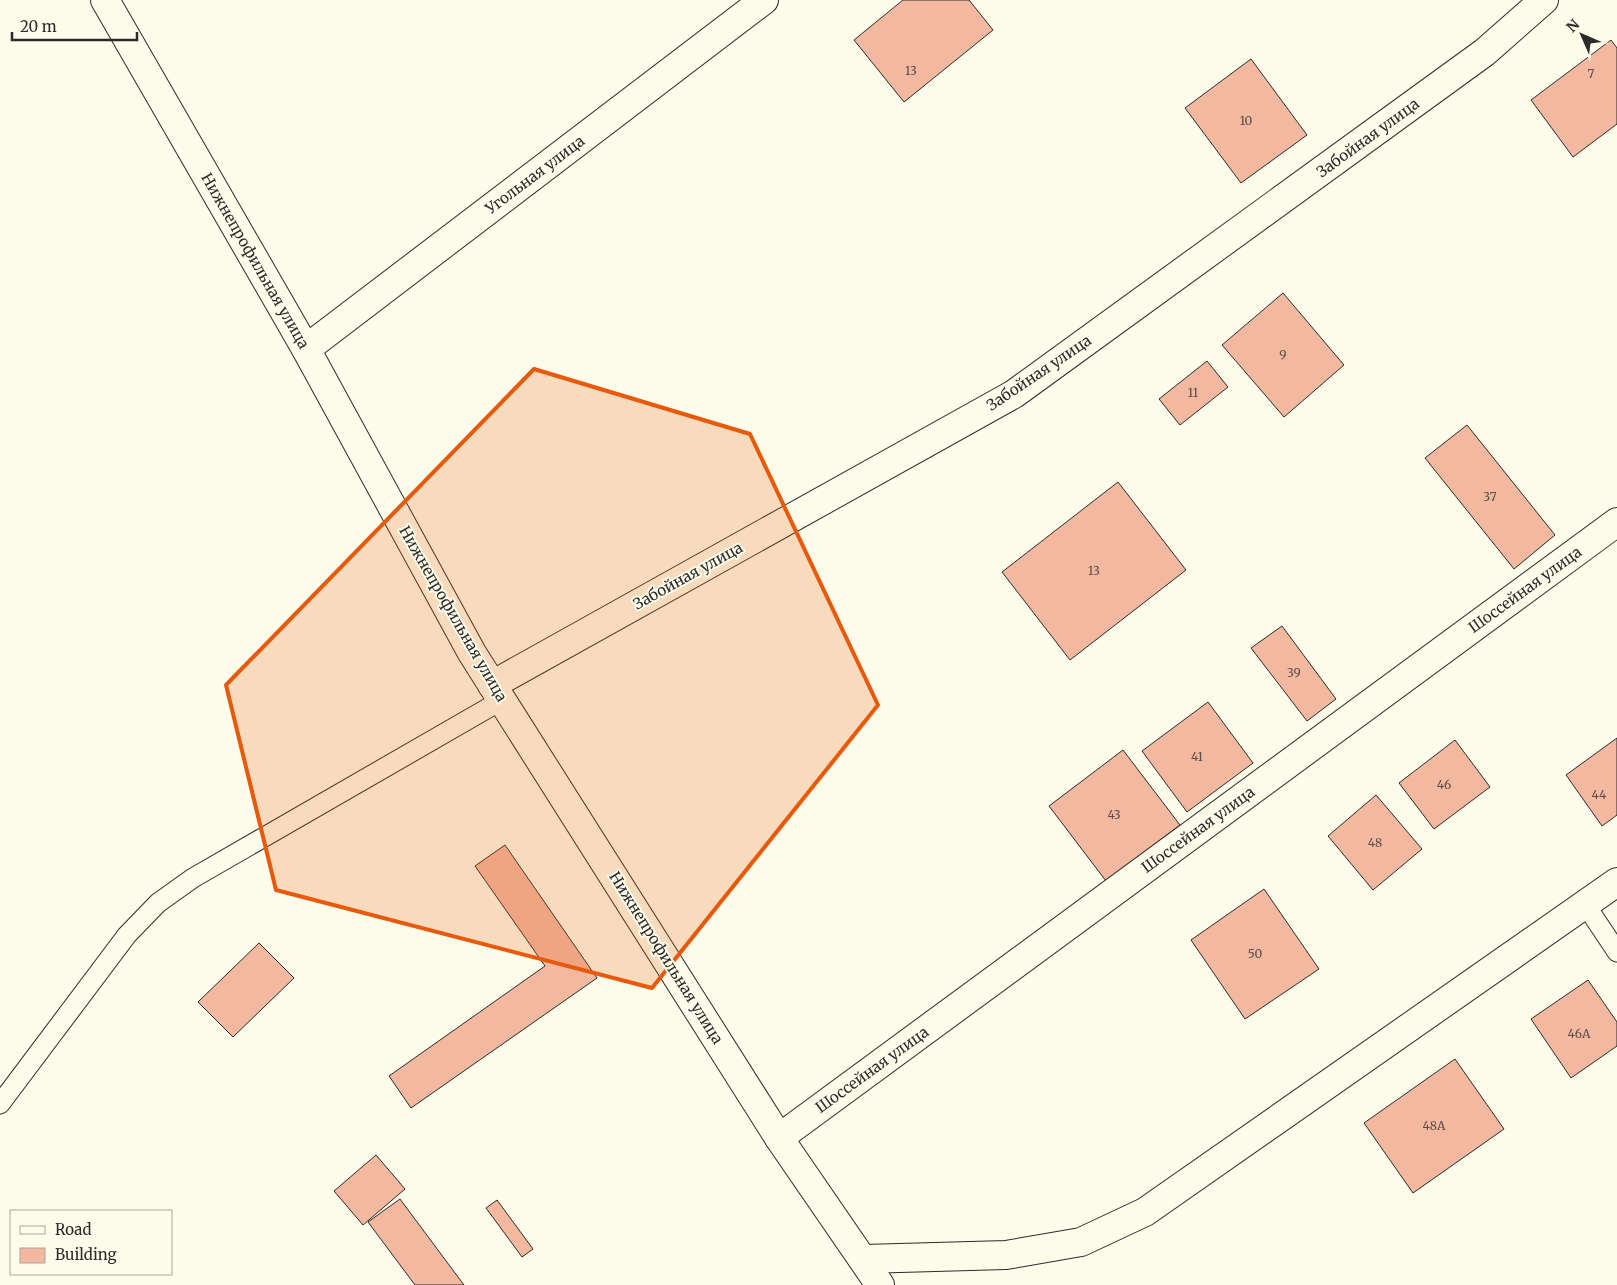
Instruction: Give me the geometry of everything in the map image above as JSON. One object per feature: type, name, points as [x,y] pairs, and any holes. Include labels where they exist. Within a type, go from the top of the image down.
[{"type":"street","name":"Нижнепрофильная улица","points":[[105,0],[306,349],[472,653],[779,1138],[864,1259],[880,1285]]},
{"type":"street","name":"Угольная улица","points":[[306,349],[764,0]]},
{"type":"street","name":"Забойная улица","points":[[497,692],[1014,394],[1485,52],[1544,0]]},
{"type":"street","name":"Шоссейная улица","points":[[779,1138],[1617,522]]},
{"type":"street","points":[[864,1259],[1006,1255],[1081,1242],[1145,1212],[1617,882]]},
{"type":"lane","points":[[0,1104],[101,967],[127,935],[158,903],[217,864],[497,692]]},
{"type":"lane","points":[[1585,904],[1617,952]]},
{"type":"highlighted area","points":[[534,369],[750,434],[878,705],[652,988],[276,890],[226,685]]},
{"type":"building","points":[[903,0],[969,0],[993,30],[904,102],[854,40]]},
{"type":"building","points":[[1611,40],[1617,48],[1617,124],[1573,157],[1531,100]]},
{"type":"building","points":[[1251,59],[1307,135],[1241,183],[1185,108]]},
{"type":"building","points":[[1283,293],[1344,365],[1284,417],[1222,345]]},
{"type":"building","points":[[1207,361],[1228,387],[1180,425],[1159,399]]},
{"type":"building","points":[[1467,425],[1555,535],[1514,569],[1425,458]]},
{"type":"building","points":[[1118,482],[1186,570],[1070,660],[1002,572]]},
{"type":"building","points":[[1282,626],[1336,699],[1307,721],[1251,648]]},
{"type":"building","points":[[1208,702],[1253,763],[1187,812],[1142,751]]},
{"type":"building","points":[[1617,738],[1617,815],[1602,826],[1566,775]]},
{"type":"building","points":[[1455,740],[1490,787],[1434,829],[1399,783]]},
{"type":"building","points":[[1123,750],[1180,825],[1106,881],[1049,806]]},
{"type":"building","points":[[1376,795],[1422,849],[1373,890],[1328,836]]},
{"type":"building","points":[[505,845],[597,978],[411,1108],[389,1076],[545,966],[475,866]]},
{"type":"building","points":[[1264,889],[1319,969],[1245,1019],[1191,940]]},
{"type":"building","points":[[259,943],[294,978],[233,1037],[198,1002]]},
{"type":"building","points":[[1588,980],[1617,1022],[1617,1046],[1571,1078],[1531,1019]]},
{"type":"building","points":[[1455,1059],[1504,1129],[1413,1193],[1364,1123]]},
{"type":"building","points":[[376,1155],[405,1189],[363,1225],[334,1191]]},
{"type":"building","points":[[400,1199],[464,1285],[415,1285],[368,1222]]},
{"type":"building","points":[[497,1200],[533,1249],[522,1257],[486,1208]]}]
